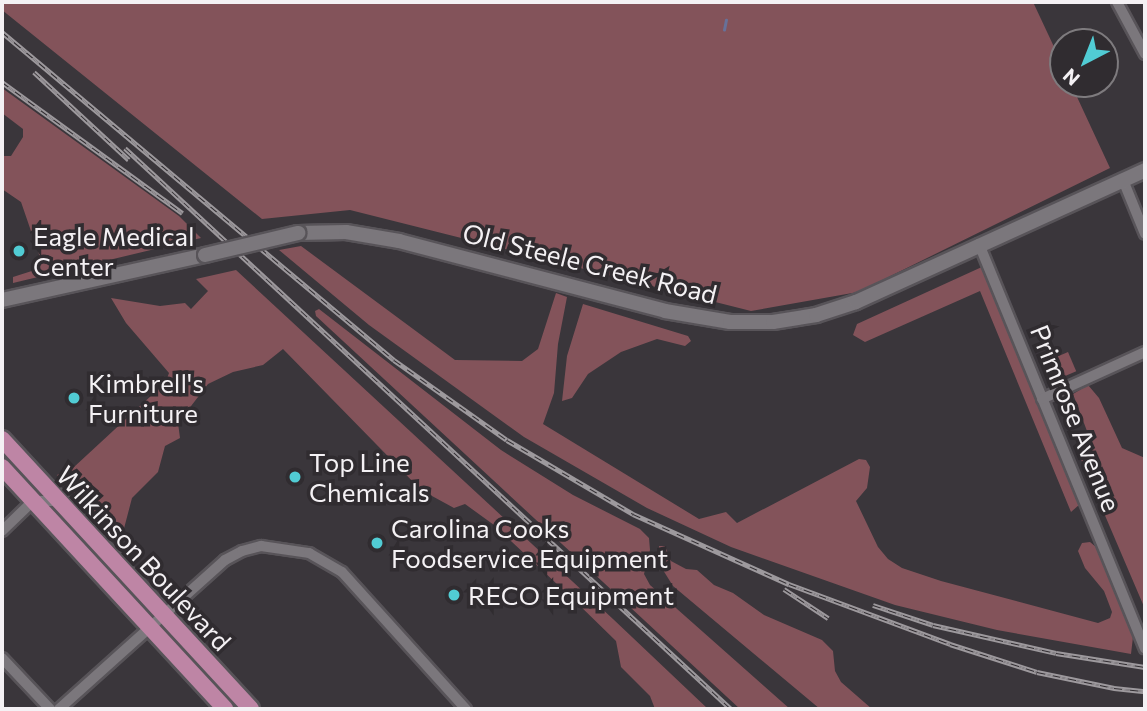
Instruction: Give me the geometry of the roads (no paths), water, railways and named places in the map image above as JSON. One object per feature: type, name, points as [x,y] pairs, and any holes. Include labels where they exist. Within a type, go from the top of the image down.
[{"type":"main road","name":"Old Steele Creek Road","points":[[2,300],[298,233],[346,232],[399,241],[665,311],[706,319],[754,323],[795,319],[837,309],[1145,170]]},
{"type":"main road","name":"Wilkinson Boulevard","points":[[2,439],[251,709]]},
{"type":"main road","name":"Wilkinson Boulevard","points":[[2,467],[225,709]]},
{"type":"street","points":[[1117,2],[1144,47]]},
{"type":"street","points":[[1123,180],[1145,234]]},
{"type":"street","name":"Primrose Avenue","points":[[979,244],[1145,648]]},
{"type":"street","points":[[1042,399],[1145,352]]},
{"type":"street","points":[[2,531],[33,501],[58,501]]},
{"type":"street","points":[[59,709],[225,560],[242,551],[276,546],[309,552],[342,572],[466,709]]},
{"type":"street","points":[[2,658],[50,709]]},
{"type":"waterway","points":[[724,30],[726,20]]},
{"type":"railway","points":[[2,32],[394,360],[507,440],[633,514],[789,584],[950,644],[1037,672],[1114,688],[1145,691]]},
{"type":"railway","points":[[34,72],[129,160]]},
{"type":"railway","points":[[2,82],[182,213]]},
{"type":"railway","points":[[125,148],[731,709]]},
{"type":"railway","points":[[784,589],[828,618]]},
{"type":"railway","points":[[873,605],[933,625],[1056,653],[1145,667]]},
{"type":"place","name":"Eagle Medical Center","points":[[19,251]]},
{"type":"place","name":"Kimbrell's Furniture","points":[[74,398]]},
{"type":"place","name":"Top Line Chemicals","points":[[295,477]]},
{"type":"place","name":"Carolina Cooks Foodservice Equipment","points":[[377,543]]},
{"type":"place","name":"RECO Equipment","points":[[454,595]]}]
